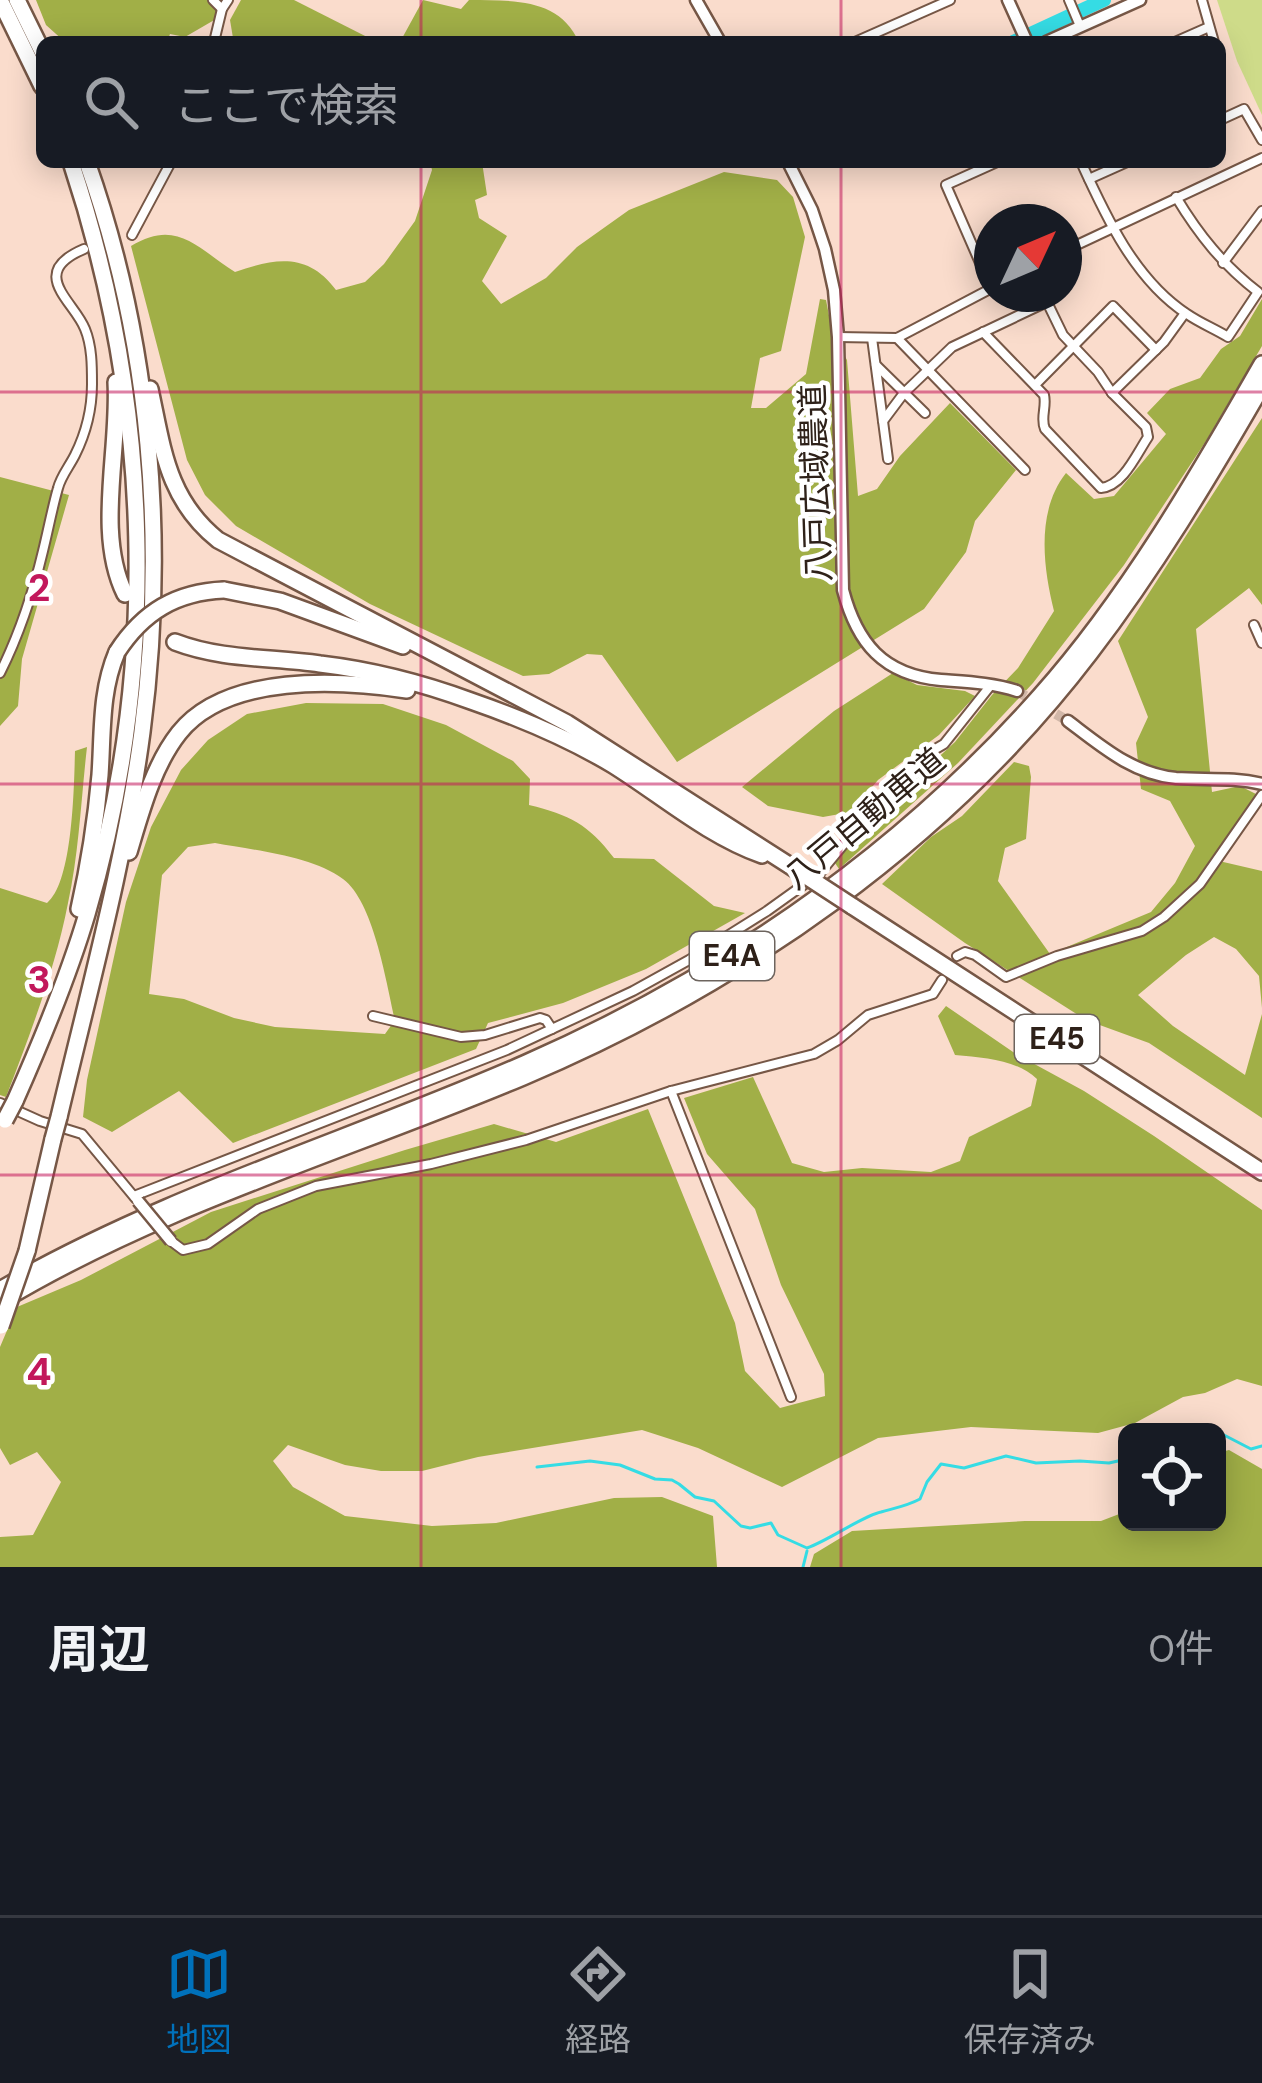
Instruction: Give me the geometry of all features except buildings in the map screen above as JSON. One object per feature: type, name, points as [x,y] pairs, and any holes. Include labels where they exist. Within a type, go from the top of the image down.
[{"type":"highway","points":[[0,0],[36,74]]},
{"type":"highway","points":[[17,0],[36,39]]},
{"type":"highway","points":[[72,168],[112,274],[170,476],[193,518],[232,548],[517,697]]},
{"type":"highway","points":[[0,1327],[27,1251],[128,815],[142,732],[153,595],[146,426],[88,168]]},
{"type":"highway","points":[[112,274],[117,402],[110,536],[114,566],[125,594]]},
{"type":"highway","points":[[5,1114],[44,1033],[81,933],[110,824],[127,732],[139,544],[112,274]]},
{"type":"highway","name":"八戸自動車道","points":[[0,1290],[164,1208],[522,1065],[610,1024],[708,971],[839,883],[927,810],[1041,695],[1096,626],[1173,514],[1262,364]]},
{"type":"highway","name":"八戸自動車道","points":[[0,1302],[167,1219],[524,1077],[612,1036],[712,982],[846,892],[993,764],[1088,656],[1178,528],[1262,386]]},
{"type":"highway","points":[[44,1033],[88,860],[107,681],[117,652],[140,622],[169,602],[193,593],[224,590],[261,596],[407,648],[517,697]]},
{"type":"highway","points":[[175,642],[219,654],[380,674],[499,712]]},
{"type":"highway","points":[[95,964],[152,784],[180,731],[205,709],[255,691],[354,684],[439,695],[499,712]]},
{"type":"highway","name":"E45","points":[[517,697],[594,738],[1262,1172]]},
{"type":"highway","name":"E45","points":[[499,712],[584,748],[731,841],[802,873]]},
{"type":"street","points":[[213,0],[225,4],[216,36]]},
{"type":"street","points":[[696,0],[717,36]]},
{"type":"street","points":[[868,36],[950,0]]},
{"type":"street","points":[[1008,0],[1024,36]]},
{"type":"street","points":[[1057,36],[1139,0]]},
{"type":"street","points":[[1202,0],[1212,36]]},
{"type":"street","points":[[1070,2],[1079,24]]},
{"type":"street","points":[[1188,36],[1208,27]]},
{"type":"street","points":[[1226,117],[1244,109],[1262,140]]},
{"type":"street","points":[[1082,242],[1262,158]]},
{"type":"street","points":[[132,236],[168,168]]},
{"type":"street","name":"八戸広域農道","points":[[791,168],[812,210],[833,290],[843,590],[851,621],[874,654],[909,673],[1017,692]]},
{"type":"street","points":[[974,248],[946,185],[984,168]]},
{"type":"street","points":[[1084,168],[1138,266],[1185,313],[1228,337],[1258,292],[1223,263],[1176,197]]},
{"type":"street","points":[[1089,179],[1114,168]]},
{"type":"street","points":[[1223,263],[1262,211]]},
{"type":"street","points":[[0,674],[43,554],[59,483],[76,454],[89,415],[88,337],[57,284],[66,259],[84,249]]},
{"type":"street","points":[[838,338],[897,338],[974,297]]},
{"type":"street","points":[[883,421],[904,393],[952,347],[983,332],[1047,302],[1063,335],[1148,433],[1109,488],[1101,488],[1045,429],[1044,395],[983,332]]},
{"type":"street","points":[[1035,385],[1113,306],[1156,350]]},
{"type":"street","points":[[1112,393],[1185,313]]},
{"type":"street","points":[[872,338],[888,459]]},
{"type":"street","points":[[897,338],[1025,470]]},
{"type":"street","points":[[876,365],[925,413]]},
{"type":"street","points":[[1254,626],[1262,643]]},
{"type":"street","points":[[136,1198],[507,1051],[634,992],[802,888],[828,865],[901,775],[944,744],[991,686]]},
{"type":"street","points":[[1068,721],[1134,767],[1154,774],[1262,784]]},
{"type":"street","points":[[957,956],[975,955],[1006,977],[1142,931],[1200,884],[1262,795]]},
{"type":"street","points":[[5,1114],[82,1134],[170,1241],[183,1250],[196,1249],[258,1209],[302,1191],[526,1140],[670,1091],[814,1054],[868,1015],[933,994],[942,980]]},
{"type":"street","points":[[373,1016],[461,1037],[485,1035],[539,1018],[552,1029]]},
{"type":"street","points":[[670,1091],[790,1397]]},
{"type":"green space","points":[[36,0],[228,0],[216,19],[187,36],[58,36],[46,25]]},
{"type":"green space","points":[[241,0],[294,0],[365,36],[233,36],[230,20]]},
{"type":"green space","points":[[423,0],[461,9],[469,0],[536,5],[561,18],[576,36],[403,36]]},
{"type":"green space","points":[[1217,0],[1262,0],[1262,115],[1237,61]]},
{"type":"green space","points":[[483,168],[487,195],[475,200],[479,218],[507,236],[482,281],[501,304],[546,278],[577,247],[629,210],[724,172],[777,180],[793,197],[805,237],[781,351],[760,358],[751,408],[766,408],[806,374],[820,299],[826,300],[833,336],[847,360],[858,496],[877,489],[900,456],[950,403],[1016,470],[975,521],[966,552],[924,609],[677,762],[602,655],[587,654],[549,674],[523,676],[370,604],[236,526],[205,495],[187,460],[131,246],[147,238],[174,236],[235,272],[277,262],[302,264],[336,290],[365,282],[384,264],[415,221],[432,170]]},
{"type":"green space","points":[[1262,299],[1262,346],[1124,565],[1033,683],[958,763],[839,869],[835,863],[881,810],[955,742],[1018,668],[1054,611],[1045,558],[1046,522],[1066,473],[1094,499],[1114,496],[1166,434],[1147,413],[1170,389],[1200,378],[1221,349],[1240,336]]},
{"type":"green space","points":[[1262,418],[1262,605],[1249,588],[1196,629],[1212,792],[1240,786],[1262,797],[1262,804],[1219,861],[1262,871],[1262,1008],[1259,976],[1236,949],[1214,937],[1138,995],[1173,1026],[1245,1075],[1262,1014],[1262,1118],[1149,1043],[1086,1020],[882,884],[931,837],[962,816],[1014,762],[1029,766],[1031,777],[1026,839],[1005,848],[998,881],[1050,954],[1151,912],[1175,883],[1195,846],[1170,801],[1141,789],[1136,743],[1148,717],[1118,641]]},
{"type":"green space","points":[[0,477],[69,495],[22,659],[18,706],[0,726]]},
{"type":"green space","points":[[893,673],[917,685],[975,696],[939,735],[878,780],[851,812],[823,817],[768,806],[742,787],[834,711]]},
{"type":"green space","points":[[306,703],[383,704],[446,725],[513,761],[530,779],[529,805],[577,822],[614,858],[654,859],[714,906],[745,913],[646,969],[563,1003],[488,1023],[476,1049],[233,1143],[179,1091],[112,1132],[83,1117],[126,902],[151,827],[181,770],[208,740],[247,714]],"holes":[[[215,843],[315,865],[354,890],[377,944],[395,1020],[385,1034],[275,1027],[184,999],[149,994],[162,875],[188,847]]]},
{"type":"green space","points":[[87,747],[75,865],[63,928],[6,1097],[0,1095],[0,888],[47,903],[56,892],[67,855],[75,751]]},
{"type":"green space","points":[[946,1006],[1262,1210],[1262,1386],[1237,1379],[1183,1397],[1135,1423],[1118,1423],[1118,1428],[1098,1433],[971,1427],[878,1438],[782,1487],[698,1448],[642,1430],[422,1471],[345,1465],[288,1445],[273,1461],[293,1487],[345,1516],[432,1526],[496,1523],[614,1498],[662,1497],[713,1516],[717,1567],[0,1567],[0,1537],[33,1535],[61,1482],[37,1452],[10,1465],[0,1448],[0,1347],[17,1307],[81,1280],[211,1212],[494,1124],[556,1142],[648,1109],[735,1323],[745,1371],[780,1408],[825,1396],[824,1374],[781,1285],[755,1209],[707,1154],[684,1098],[753,1077],[792,1163],[824,1172],[862,1168],[931,1172],[960,1161],[969,1137],[1031,1106],[1037,1079],[1009,1063],[955,1055],[938,1016]]},
{"type":"green space","points":[[1226,1451],[1262,1469],[1262,1567],[810,1567],[814,1554],[852,1531],[1101,1521],[1118,1514],[1118,1531],[1226,1531]]},
{"type":"waterway","points":[[1026,36],[1104,0]]},
{"type":"waterway","points":[[1226,1436],[1251,1449],[1262,1446]]},
{"type":"waterway","points":[[537,1467],[590,1461],[672,1480],[695,1497],[714,1501],[741,1526],[771,1523],[778,1535],[807,1548],[873,1514],[920,1499],[941,1464],[964,1468],[1006,1456],[1036,1463],[1118,1461]]},
{"type":"waterway","points":[[803,1567],[807,1551]]},
{"type":"tunnel","points":[[1017,691],[1068,721]]}]
